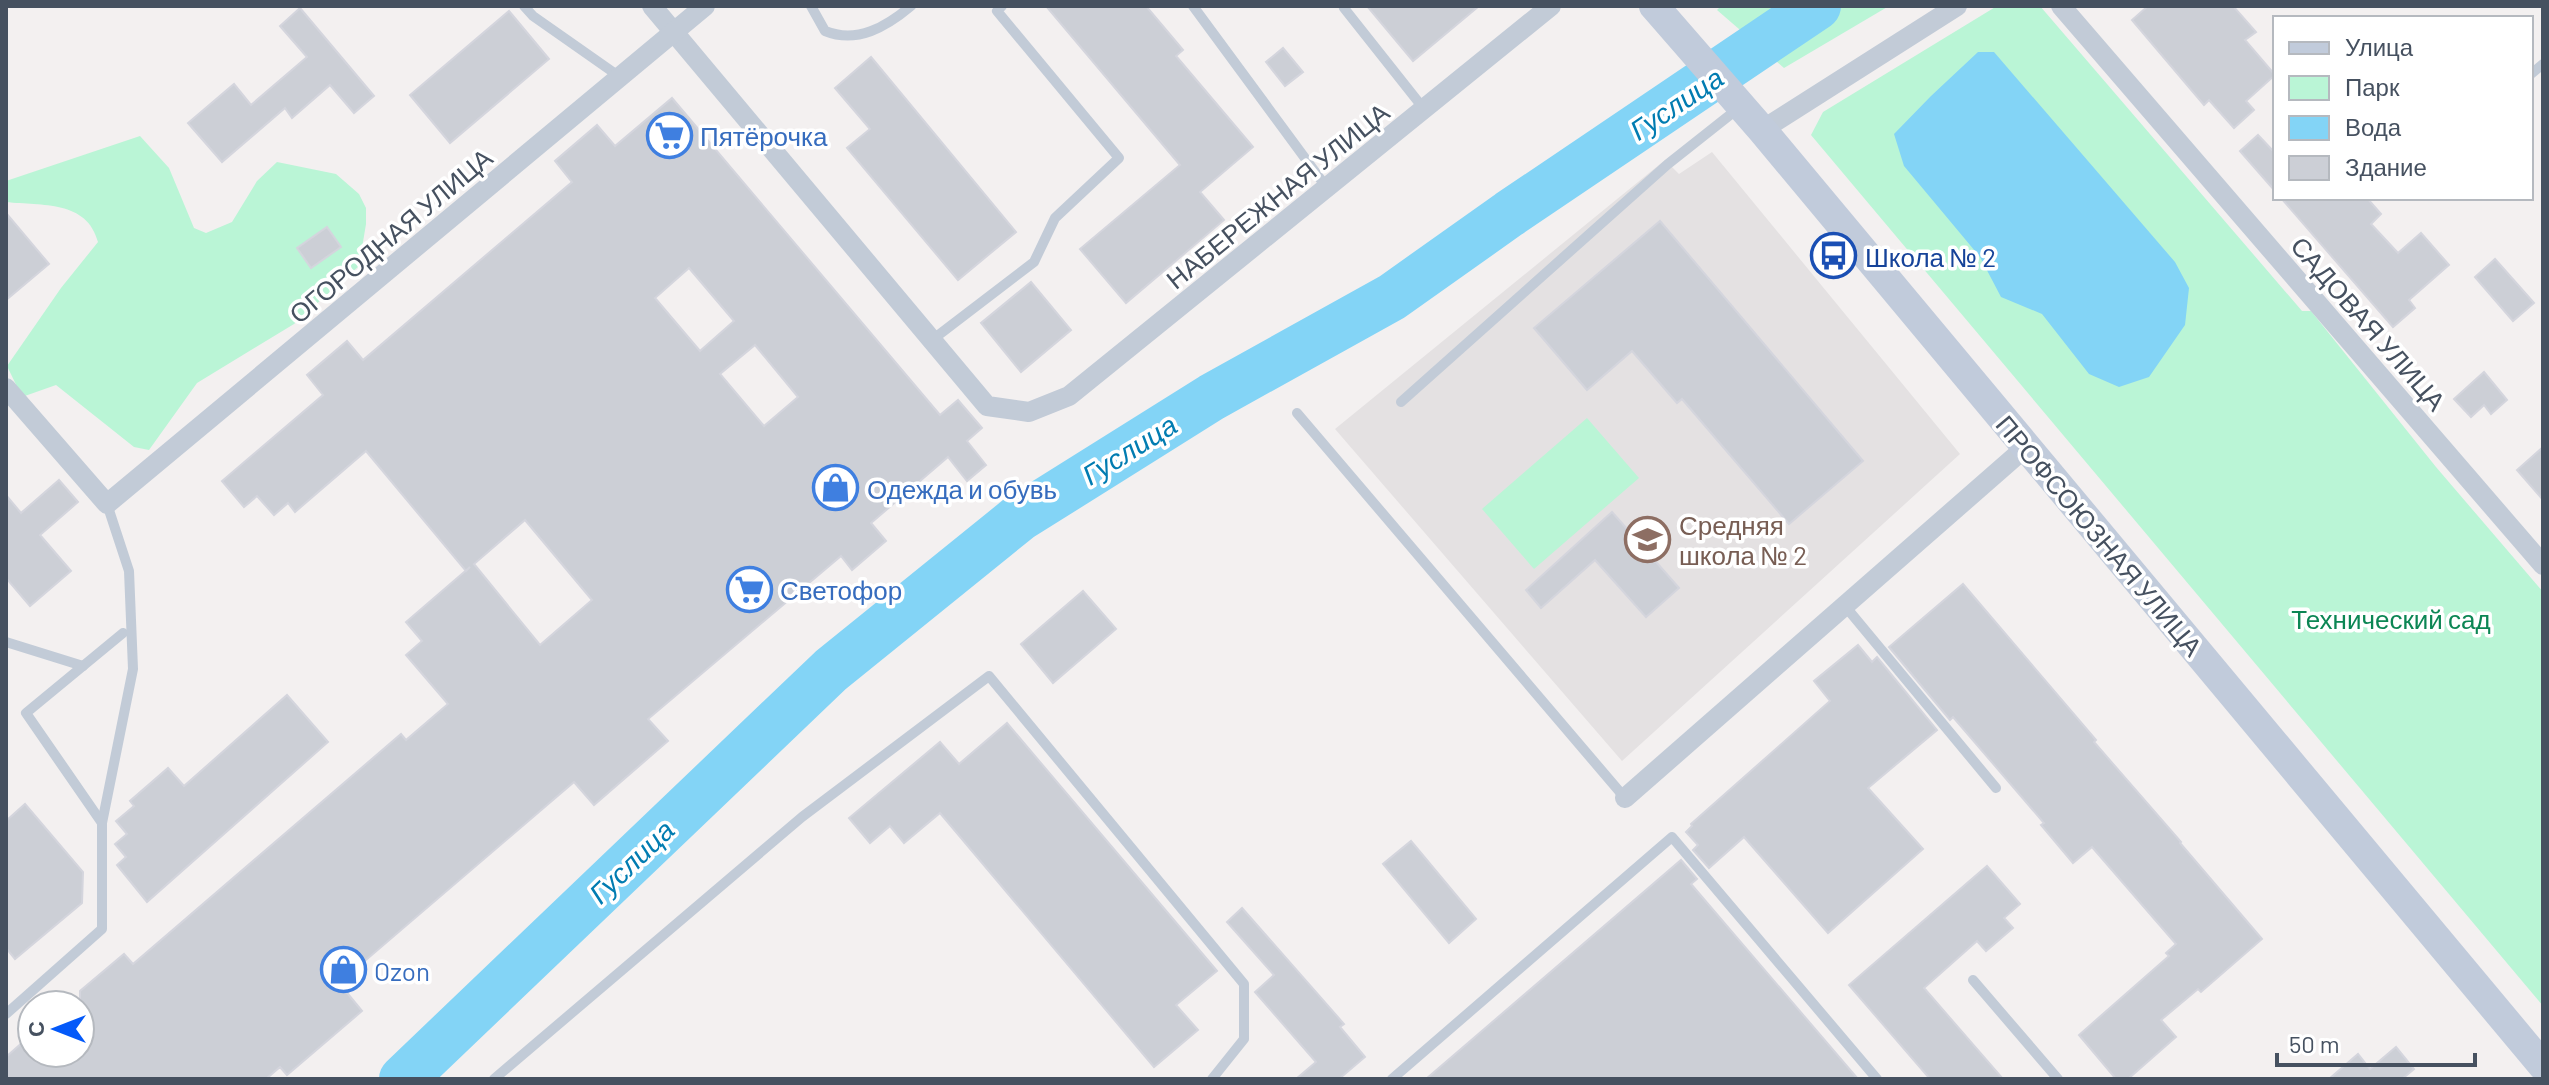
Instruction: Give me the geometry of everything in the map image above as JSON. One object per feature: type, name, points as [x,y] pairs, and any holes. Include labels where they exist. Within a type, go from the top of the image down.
[{"type":"main road","name":"ПРОФСОЮЗНАЯ УЛИЦА","points":[[1654,6],[1739,102],[2543,1066]]},
{"type":"street","points":[[652,6],[932,340]]},
{"type":"street","name":"ОГОРОДНАЯ УЛИЦА","points":[[107,504],[705,6]]},
{"type":"street","name":"НАБЕРЕЖНАЯ УЛИЦА","points":[[932,340],[987,406],[1029,412],[1069,396],[1551,6]]},
{"type":"street","points":[[1762,130],[1957,6]]},
{"type":"street","name":"САДОВАЯ УЛИЦА","points":[[2061,6],[2543,565]]},
{"type":"street","points":[[6,388],[107,504]]},
{"type":"street","points":[[1625,798],[2026,447]]},
{"type":"lane","points":[[524,6],[533,16],[620,77]]},
{"type":"lane","points":[[811,6],[825,31],[847,37],[859,36],[911,6]]},
{"type":"lane","points":[[932,340],[1034,262],[1055,218],[1119,158],[997,11],[1002,6]]},
{"type":"lane","points":[[1193,6],[1327,188]]},
{"type":"lane","points":[[1346,6],[1344,8],[1424,109]]},
{"type":"lane","points":[[1401,402],[1739,102]]},
{"type":"lane","points":[[1297,413],[1625,798]]},
{"type":"lane","points":[[6,1014],[102,929],[102,823],[133,669],[129,571],[107,504]]},
{"type":"lane","points":[[1845,606],[1996,788]]},
{"type":"lane","points":[[102,823],[26,713],[123,633]]},
{"type":"lane","points":[[6,642],[83,666]]},
{"type":"lane","points":[[494,1079],[802,817],[989,676],[1244,984],[1244,1039],[1212,1079]]},
{"type":"lane","points":[[1392,1079],[1672,837],[1877,1079]]},
{"type":"lane","points":[[1973,980],[2058,1079]]},
{"type":"shaded area","name":"Средняя школа № 2","points":[[1712,152],[1960,454],[1622,761],[1335,429],[1665,160],[1679,174]]},
{"type":"green space","points":[[1721,6],[1889,6],[1784,68],[1717,10]]},
{"type":"green space","name":"Технический сад","points":[[1997,6],[2040,6],[2302,311],[2311,311],[2436,467],[2543,592],[2543,1006],[1811,135],[1823,112]]},
{"type":"green space","points":[[140,136],[169,168],[194,228],[206,233],[232,222],[257,181],[277,162],[336,174],[359,194],[366,208],[359,266],[294,324],[197,383],[149,450],[134,447],[56,385],[22,397],[7,366],[61,288],[98,242],[92,228],[74,212],[48,205],[6,202],[6,181]]},
{"type":"green space","points":[[1587,418],[1639,478],[1534,569],[1482,509]]},
{"type":"water","points":[[1978,52],[1994,52],[2175,262],[2189,288],[2185,325],[2149,377],[2119,387],[2089,374],[2042,314],[2001,297],[1980,257],[1904,166],[1894,134]]},
{"type":"building","points":[[1046,6],[1146,6],[1183,50],[1176,56],[1253,147],[1200,192],[1224,220],[1126,303],[1080,249],[1180,165]]},
{"type":"building","points":[[1367,6],[1479,6],[1413,61]]},
{"type":"building","points":[[2148,6],[2233,6],[2256,32],[2245,40],[2273,73],[2273,77],[2246,101],[2254,110],[2234,128],[2209,100],[2204,105],[2132,20]]},
{"type":"building","points":[[300,8],[374,96],[354,113],[330,85],[292,118],[285,108],[222,162],[188,123],[234,84],[251,105],[307,57],[280,26]]},
{"type":"building","points":[[509,11],[549,59],[450,143],[410,95]]},
{"type":"building","points":[[1283,48],[1303,72],[1285,86],[1266,62]]},
{"type":"building","points":[[871,57],[1016,232],[958,280],[847,148],[870,129],[835,88]]},
{"type":"building","points":[[672,98],[940,415],[958,400],[982,428],[967,441],[986,465],[967,481],[948,457],[871,523],[886,541],[852,570],[841,556],[648,719],[668,741],[594,805],[574,782],[339,983],[362,1011],[287,1075],[280,1067],[266,1079],[6,1079],[6,1057],[16,1048],[16,1069],[96,1069],[96,989],[82,989],[124,954],[133,964],[401,734],[406,740],[448,704],[406,655],[422,641],[406,622],[466,571],[366,451],[295,512],[288,503],[274,515],[257,496],[244,507],[222,481],[323,395],[307,375],[347,341],[363,360],[572,182],[555,161],[597,125],[615,146]],"holes":[[[689,268],[734,321],[700,351],[655,298]],[[755,345],[798,397],[764,426],[720,374]],[[525,520],[592,600],[540,645],[474,564]]]},
{"type":"building","points":[[2258,135],[2273,151],[2273,189],[2240,151]]},
{"type":"building","points":[[2283,200],[2369,200],[2381,214],[2371,224],[2398,253],[2421,233],[2449,265],[2409,300],[2415,308],[2393,327]]},
{"type":"building","points":[[6,213],[49,264],[6,300]]},
{"type":"building","points":[[1660,221],[1863,461],[1789,524],[1682,399],[1677,403],[1632,351],[1587,390],[1534,328]]},
{"type":"building","points":[[327,227],[341,247],[311,268],[297,248]]},
{"type":"building","points":[[2495,259],[2534,303],[2513,321],[2475,277]]},
{"type":"building","points":[[1031,282],[1071,330],[1021,372],[981,323]]},
{"type":"building","points":[[2484,372],[2507,400],[2491,414],[2484,405],[2471,417],[2454,399]]},
{"type":"building","points":[[2543,447],[2543,500],[2517,470]]},
{"type":"building","points":[[59,480],[78,502],[40,535],[71,571],[30,606],[6,578],[6,495],[21,513]]},
{"type":"building","points":[[1612,512],[1679,588],[1646,617],[1595,560],[1541,608],[1526,590]]},
{"type":"building","points":[[1963,584],[2262,939],[2201,992],[2198,989],[2161,1020],[2176,1037],[2128,1079],[2116,1079],[2079,1035],[2169,956],[2166,953],[2176,944],[2092,847],[2073,863],[2041,825],[2044,823],[1953,717],[1950,720],[1889,647]]},
{"type":"building","points":[[1083,591],[1116,629],[1053,683],[1021,644]]},
{"type":"building","points":[[1858,645],[1872,662],[1877,657],[1937,730],[1868,788],[1923,849],[1828,933],[1744,837],[1709,868],[1693,850],[1698,845],[1686,832],[1691,824],[1830,701],[1814,681]]},
{"type":"building","points":[[287,695],[328,742],[147,902],[117,865],[126,857],[115,844],[127,834],[116,821],[134,806],[130,801],[168,768],[184,786]]},
{"type":"building","points":[[1007,723],[1217,971],[1176,1005],[1198,1030],[1154,1067],[940,813],[904,843],[890,826],[870,843],[849,818],[940,742],[959,764]]},
{"type":"building","points":[[25,804],[83,872],[82,903],[15,959],[6,948],[6,821]]},
{"type":"building","points":[[1411,841],[1476,919],[1449,943],[1383,864]]},
{"type":"building","points":[[1681,860],[1697,879],[1691,884],[1858,1079],[1426,1079]]},
{"type":"building","points":[[1987,866],[2020,904],[2004,918],[2013,928],[1986,951],[1977,941],[1924,988],[2003,1079],[1930,1079],[1849,985]]},
{"type":"building","points":[[1242,908],[1344,1024],[1340,1027],[1365,1057],[1339,1079],[1296,1079],[1316,1062],[1255,992],[1274,975],[1227,922]]},
{"type":"building","points":[[2396,1047],[2414,1069],[2402,1079],[2329,1079],[2358,1054],[2370,1069]]},
{"type":"waterway","name":"Гуслица","points":[[403,1079],[831,670],[1019,518],[1212,397],[1392,297],[1817,6]]},
{"type":"place","name":"Пятёрочка","points":[[669,135]]},
{"type":"place","name":"Школа № 2","points":[[1834,256]]},
{"type":"place","name":"Одежда и обувь","points":[[836,488]]},
{"type":"place","name":"Средняя школа № 2","points":[[1648,539]]},
{"type":"place","name":"Светофор","points":[[749,589]]},
{"type":"place","name":"Ozon","points":[[343,970]]}]
